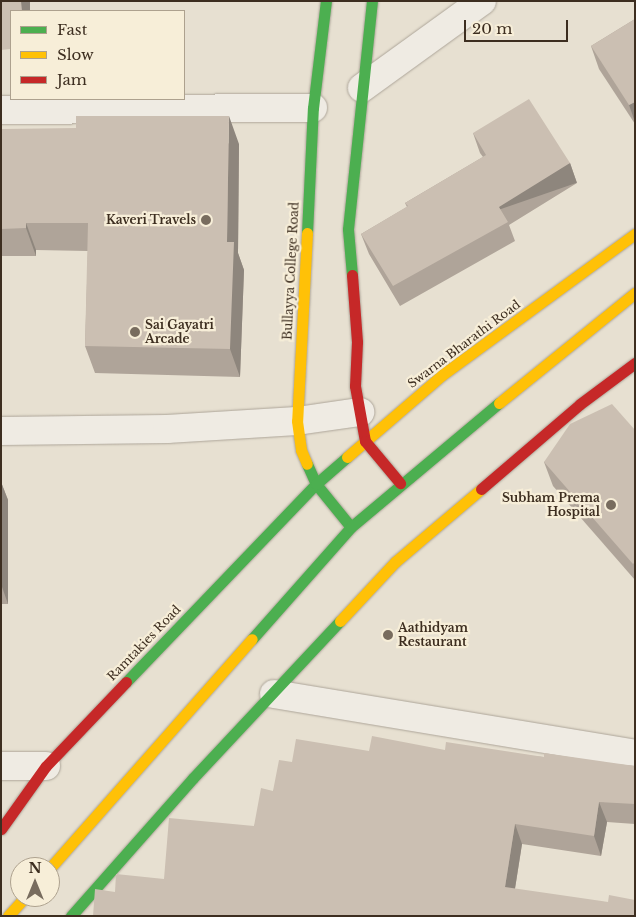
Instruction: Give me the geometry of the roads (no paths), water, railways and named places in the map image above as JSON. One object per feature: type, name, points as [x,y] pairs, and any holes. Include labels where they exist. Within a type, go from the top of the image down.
[{"type":"main road","name":"Bullayya College Road","points":[[326,1],[313,108],[297,420],[301,450],[316,484],[352,527]]},
{"type":"main road","points":[[372,1],[348,229],[357,342],[355,386],[365,441],[400,482]]},
{"type":"main road","name":"Swarna Bharathi Road","points":[[316,484],[442,375],[635,234]]},
{"type":"main road","points":[[60,857],[352,527],[400,482],[635,293]]},
{"type":"main road","points":[[71,916],[192,778],[274,694],[396,562],[573,410],[635,363]]},
{"type":"main road","name":"Ramtakies Road","points":[[1,829],[46,766],[316,484]]},
{"type":"street","points":[[362,88],[482,1]]},
{"type":"street","points":[[1,110],[313,108]]},
{"type":"street","points":[[1,431],[167,429],[297,420],[360,412]]},
{"type":"street","points":[[274,694],[635,754]]},
{"type":"street","points":[[1,766],[46,766]]},
{"type":"place","name":"Kaveri Travels","points":[[206,220]]},
{"type":"place","name":"Sai Gayatri Arcade","points":[[135,332]]},
{"type":"place","name":"Subham Prema Hospital","points":[[611,505]]},
{"type":"place","name":"Aathidyam Restaurant","points":[[388,635]]}]
